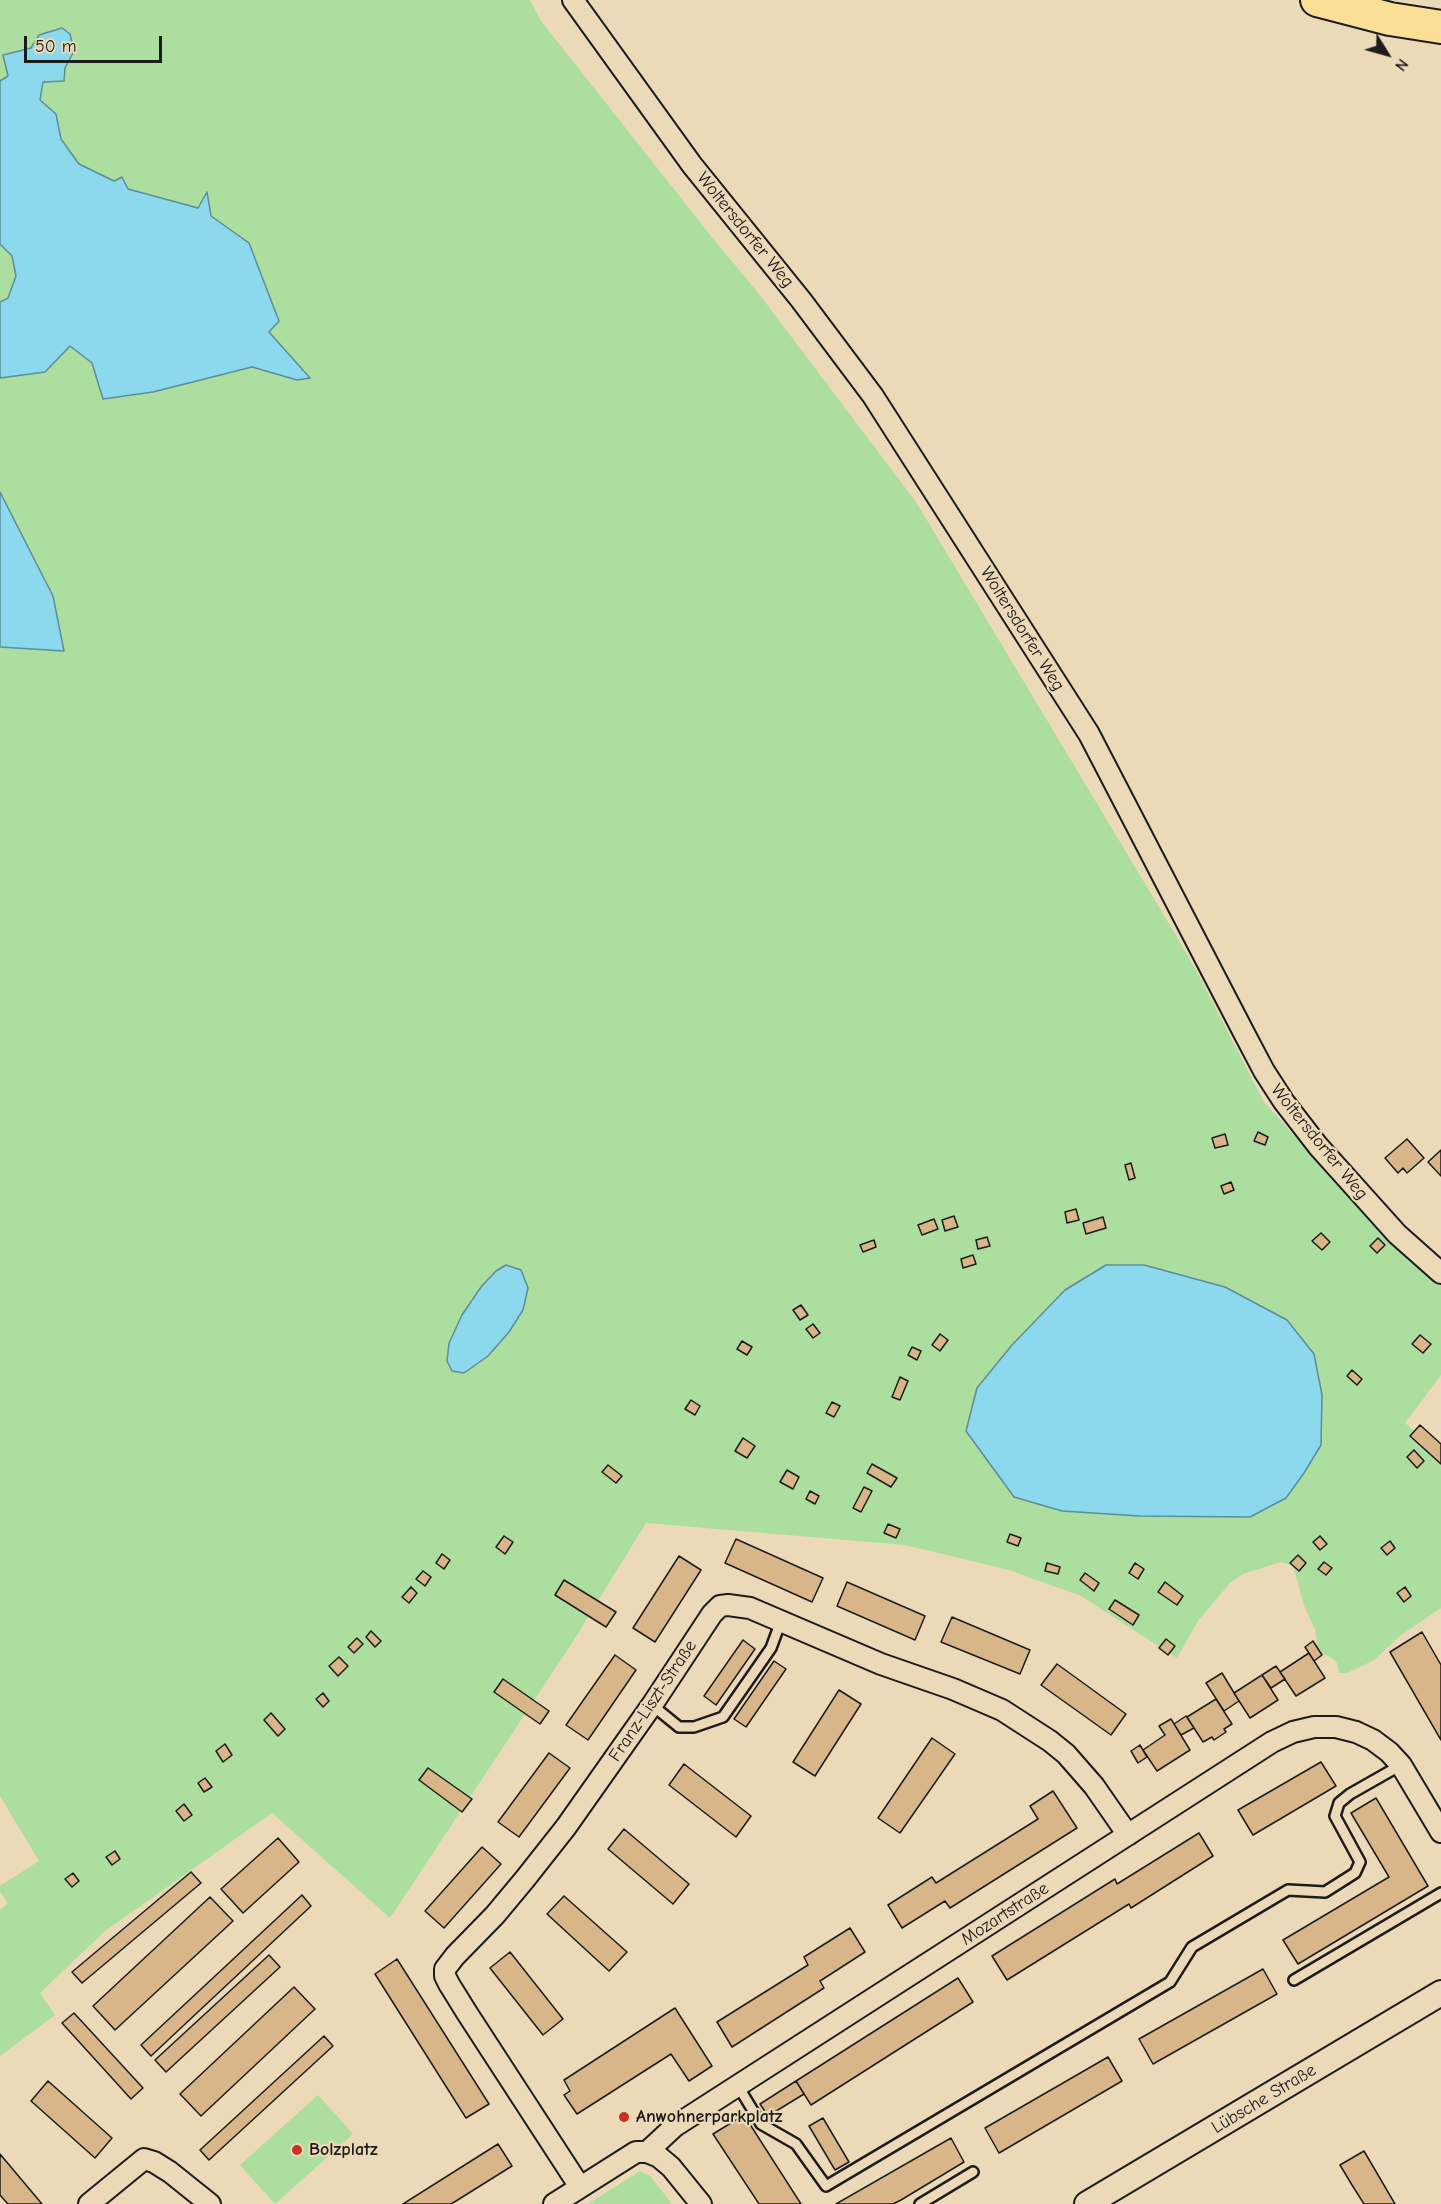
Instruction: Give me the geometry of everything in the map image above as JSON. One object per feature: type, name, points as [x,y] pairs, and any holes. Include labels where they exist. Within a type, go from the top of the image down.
[{"type":"highway","points":[[1317,0],[1390,19],[1441,27]]},
{"type":"street","name":"Woltersdorfer Weg","points":[[573,0],[692,165],[801,300],[873,396],[1089,734],[1264,1071],[1284,1102],[1318,1146],[1396,1234],[1441,1273]]},
{"type":"street","name":"Franz-Liszt-Straße","points":[[580,2187],[449,1984],[445,1976],[445,1969],[495,1915],[553,1844],[652,1705],[712,1614],[720,1606],[750,1608],[881,1664],[974,1698],[1018,1720],[1050,1742],[1079,1768],[1128,1835]]},
{"type":"street","name":"Mozartstraße","points":[[554,2204],[636,2152],[647,2152],[675,2126],[1272,1742],[1293,1732],[1314,1727],[1336,1727],[1356,1732],[1373,1740],[1401,1765],[1441,1832]]},
{"type":"street","name":"Lübsche Straße","points":[[1087,2204],[1441,1993]]},
{"type":"street","points":[[647,2152],[659,2157],[671,2167],[701,2204]]},
{"type":"street","points":[[89,2204],[144,2160],[154,2162],[170,2172],[210,2204]]},
{"type":"lane","points":[[652,1705],[679,1726],[694,1727],[723,1717],[771,1648],[781,1621]]},
{"type":"lane","points":[[738,2086],[761,2124],[796,2144],[826,2186],[1170,1982],[1192,1947],[1201,1941],[1288,1890],[1325,1892],[1355,1873],[1360,1862],[1335,1816],[1339,1803],[1350,1794],[1401,1765]]},
{"type":"lane","points":[[1294,1980],[1441,1893]]},
{"type":"lane","points":[[920,2204],[973,2172]]},
{"type":"green space","points":[[0,0],[530,0],[541,21],[759,294],[916,502],[1174,932],[1264,1102],[1369,1217],[1441,1278],[1441,1375],[1405,1423],[1441,1454],[1441,1608],[1401,1635],[1374,1660],[1347,1673],[1339,1673],[1337,1663],[1322,1653],[1317,1645],[1315,1629],[1305,1608],[1293,1566],[1281,1562],[1243,1574],[1230,1583],[1198,1621],[1177,1658],[1081,1596],[1009,1570],[905,1545],[646,1523],[572,1643],[390,1918],[272,1813],[105,1931],[40,1993],[55,2015],[0,2056],[0,1910],[8,1903],[0,1892],[0,1886],[39,1861],[0,1796]]},
{"type":"green space","name":"Bolzplatz","points":[[318,2095],[353,2134],[275,2204],[240,2165]]},
{"type":"green space","points":[[640,2171],[650,2176],[672,2204],[588,2204]]},
{"type":"water","points":[[62,28],[70,34],[74,51],[65,68],[64,81],[43,82],[40,100],[56,114],[61,139],[79,164],[114,181],[122,177],[128,189],[198,208],[207,192],[211,216],[249,243],[279,321],[269,332],[310,378],[297,380],[252,367],[153,392],[103,399],[92,363],[70,346],[45,372],[0,378],[0,302],[8,298],[16,276],[12,256],[0,244],[0,81],[8,76],[3,55],[31,48],[39,35]]},
{"type":"water","points":[[0,492],[53,596],[64,651],[0,647]]},
{"type":"water","points":[[506,1265],[521,1270],[528,1288],[523,1310],[509,1332],[488,1356],[464,1373],[452,1371],[447,1361],[449,1343],[462,1315],[481,1287],[496,1271]]},
{"type":"water","points":[[1106,1265],[1144,1265],[1225,1287],[1287,1320],[1314,1354],[1322,1395],[1321,1445],[1286,1498],[1250,1517],[1139,1516],[1062,1511],[1014,1497],[966,1431],[977,1388],[1012,1345],[1065,1290]]},
{"type":"building","points":[[1258,1132],[1268,1137],[1265,1145],[1254,1141]]},
{"type":"building","points":[[1225,1134],[1228,1145],[1215,1148],[1212,1138]]},
{"type":"building","points":[[1407,1139],[1424,1158],[1407,1173],[1403,1168],[1398,1173],[1385,1158]]},
{"type":"building","points":[[1441,1150],[1441,1176],[1428,1162]]},
{"type":"building","points":[[1131,1163],[1135,1178],[1129,1180],[1125,1165]]},
{"type":"building","points":[[1231,1182],[1234,1190],[1224,1194],[1221,1186]]},
{"type":"building","points":[[1076,1209],[1079,1220],[1067,1223],[1065,1212]]},
{"type":"building","points":[[954,1216],[958,1227],[945,1231],[942,1220]]},
{"type":"building","points":[[1103,1217],[1106,1228],[1086,1234],[1083,1223]]},
{"type":"building","points":[[934,1219],[938,1229],[922,1235],[918,1225]]},
{"type":"building","points":[[1321,1233],[1330,1242],[1322,1250],[1312,1241]]},
{"type":"building","points":[[987,1237],[990,1246],[978,1249],[976,1240]]},
{"type":"building","points":[[1378,1238],[1385,1245],[1377,1253],[1370,1246]]},
{"type":"building","points":[[874,1240],[876,1247],[863,1252],[860,1245]]},
{"type":"building","points":[[973,1255],[976,1264],[963,1268],[961,1259]]},
{"type":"building","points":[[801,1305],[808,1315],[800,1320],[793,1310]]},
{"type":"building","points":[[813,1324],[820,1333],[813,1338],[806,1329]]},
{"type":"building","points":[[940,1334],[948,1340],[940,1351],[932,1345]]},
{"type":"building","points":[[1420,1335],[1431,1344],[1423,1353],[1412,1344]]},
{"type":"building","points":[[742,1341],[752,1347],[747,1355],[737,1349]]},
{"type":"building","points":[[912,1347],[921,1351],[917,1360],[908,1355]]},
{"type":"building","points":[[1352,1370],[1362,1379],[1357,1385],[1347,1376]]},
{"type":"building","points":[[900,1377],[908,1381],[900,1400],[892,1397]]},
{"type":"building","points":[[691,1400],[700,1406],[695,1415],[685,1409]]},
{"type":"building","points":[[832,1402],[840,1406],[834,1417],[826,1413]]},
{"type":"building","points":[[1420,1425],[1441,1444],[1441,1464],[1410,1436]]},
{"type":"building","points":[[743,1438],[755,1446],[747,1458],[735,1451]]},
{"type":"building","points":[[1414,1450],[1424,1461],[1417,1468],[1407,1457]]},
{"type":"building","points":[[872,1464],[897,1478],[891,1487],[867,1473]]},
{"type":"building","points":[[608,1465],[622,1476],[616,1483],[602,1472]]},
{"type":"building","points":[[787,1470],[799,1477],[793,1489],[780,1482]]},
{"type":"building","points":[[864,1487],[872,1491],[861,1512],[853,1508]]},
{"type":"building","points":[[810,1491],[819,1496],[815,1504],[806,1499]]},
{"type":"building","points":[[888,1524],[900,1529],[896,1538],[884,1533]]},
{"type":"building","points":[[1010,1534],[1021,1538],[1018,1546],[1007,1542]]},
{"type":"building","points":[[504,1536],[513,1542],[505,1554],[496,1547]]},
{"type":"building","points":[[1320,1536],[1327,1544],[1320,1550],[1313,1542]]},
{"type":"building","points":[[736,1539],[823,1578],[812,1602],[725,1563]]},
{"type":"building","points":[[1390,1541],[1395,1548],[1387,1555],[1381,1548]]},
{"type":"building","points":[[442,1554],[450,1560],[444,1569],[436,1563]]},
{"type":"building","points":[[1298,1555],[1306,1563],[1299,1571],[1290,1563]]},
{"type":"building","points":[[679,1556],[701,1570],[655,1642],[633,1628]]},
{"type":"building","points":[[1324,1562],[1332,1568],[1326,1575],[1318,1569]]},
{"type":"building","points":[[1047,1563],[1060,1567],[1058,1574],[1045,1571]]},
{"type":"building","points":[[1135,1563],[1144,1569],[1138,1579],[1129,1573]]},
{"type":"building","points":[[423,1571],[431,1577],[425,1586],[416,1579]]},
{"type":"building","points":[[1085,1573],[1099,1583],[1094,1591],[1080,1580]]},
{"type":"building","points":[[564,1580],[616,1612],[606,1627],[555,1595]]},
{"type":"building","points":[[847,1582],[925,1616],[915,1640],[837,1606]]},
{"type":"building","points":[[1165,1582],[1183,1596],[1177,1605],[1158,1592]]},
{"type":"building","points":[[411,1587],[417,1593],[409,1603],[402,1597]]},
{"type":"building","points":[[1405,1587],[1411,1596],[1404,1602],[1397,1593]]},
{"type":"building","points":[[1115,1600],[1139,1615],[1133,1625],[1109,1609]]},
{"type":"building","points":[[952,1617],[1030,1650],[1020,1674],[941,1642]]},
{"type":"building","points":[[371,1631],[381,1641],[375,1647],[366,1637]]},
{"type":"building","points":[[1422,1632],[1441,1665],[1441,1740],[1390,1652]]},
{"type":"building","points":[[357,1638],[363,1644],[354,1653],[348,1647]]},
{"type":"building","points":[[1166,1639],[1175,1646],[1168,1655],[1159,1648]]},
{"type":"building","points":[[743,1640],[755,1649],[716,1705],[704,1696]]},
{"type":"building","points":[[1313,1641],[1322,1655],[1314,1661],[1305,1647]]},
{"type":"building","points":[[1309,1653],[1325,1678],[1296,1696],[1280,1672]]},
{"type":"building","points":[[615,1655],[636,1670],[588,1740],[566,1725]]},
{"type":"building","points":[[339,1657],[348,1666],[338,1676],[329,1666]]},
{"type":"building","points":[[774,1661],[786,1669],[746,1727],[734,1719]]},
{"type":"building","points":[[1057,1664],[1126,1714],[1111,1735],[1041,1685]]},
{"type":"building","points":[[1276,1666],[1285,1679],[1271,1688],[1262,1675]]},
{"type":"building","points":[[1222,1673],[1239,1701],[1224,1711],[1206,1683]]},
{"type":"building","points":[[1262,1675],[1278,1700],[1250,1718],[1234,1693]]},
{"type":"building","points":[[503,1679],[549,1711],[540,1724],[494,1692]]},
{"type":"building","points":[[839,1690],[861,1704],[815,1776],[793,1762]]},
{"type":"building","points":[[323,1693],[329,1701],[323,1707],[316,1699]]},
{"type":"building","points":[[1216,1699],[1232,1724],[1224,1729],[1226,1732],[1214,1740],[1212,1737],[1203,1742],[1187,1717]]},
{"type":"building","points":[[271,1713],[285,1729],[278,1736],[264,1720]]},
{"type":"building","points":[[1186,1716],[1194,1728],[1181,1735],[1174,1724]]},
{"type":"building","points":[[1171,1719],[1190,1750],[1157,1771],[1143,1750],[1165,1735],[1159,1726]]},
{"type":"building","points":[[932,1738],[955,1754],[900,1833],[878,1818]]},
{"type":"building","points":[[225,1744],[232,1755],[223,1762],[216,1751]]},
{"type":"building","points":[[1140,1745],[1147,1757],[1138,1763],[1131,1751]]},
{"type":"building","points":[[549,1753],[570,1768],[519,1837],[498,1822]]},
{"type":"building","points":[[1321,1762],[1336,1786],[1253,1835],[1238,1810]]},
{"type":"building","points":[[684,1764],[751,1816],[736,1837],[669,1785]]},
{"type":"building","points":[[428,1768],[472,1799],[462,1812],[419,1780]]},
{"type":"building","points":[[205,1778],[212,1787],[204,1792],[198,1783]]},
{"type":"building","points":[[1053,1791],[1077,1828],[950,1908],[945,1901],[902,1928],[888,1905],[932,1877],[936,1883],[1038,1819],[1030,1806]]},
{"type":"building","points":[[1376,1798],[1428,1886],[1298,1964],[1283,1940],[1389,1877],[1351,1813]]},
{"type":"building","points":[[184,1804],[192,1815],[184,1821],[176,1811]]},
{"type":"building","points":[[624,1829],[689,1884],[673,1904],[608,1849]]},
{"type":"building","points":[[1199,1833],[1213,1856],[1131,1908],[1129,1904],[1007,1980],[992,1956],[1115,1879],[1117,1884]]},
{"type":"building","points":[[278,1838],[299,1862],[243,1913],[221,1889]]},
{"type":"building","points":[[482,1847],[501,1864],[444,1928],[425,1911]]},
{"type":"building","points":[[115,1851],[120,1859],[112,1865],[106,1857]]},
{"type":"building","points":[[191,1872],[201,1883],[82,1983],[72,1972]]},
{"type":"building","points":[[73,1873],[79,1881],[72,1887],[65,1879]]},
{"type":"building","points":[[302,1895],[311,1906],[151,2056],[141,2045]]},
{"type":"building","points":[[564,1896],[627,1952],[609,1971],[547,1914]]},
{"type":"building","points":[[210,1897],[233,1921],[115,2030],[93,2006]]},
{"type":"building","points":[[850,1928],[865,1952],[820,1981],[824,1988],[732,2047],[717,2022],[808,1965],[804,1957]]},
{"type":"building","points":[[510,1952],[563,2019],[543,2035],[490,1968]]},
{"type":"building","points":[[269,1955],[280,1967],[166,2072],[155,2060]]},
{"type":"building","points":[[397,1959],[489,2104],[466,2118],[375,1974]]},
{"type":"building","points":[[1263,1969],[1277,1994],[1153,2064],[1139,2039]]},
{"type":"building","points":[[958,1978],[973,2002],[811,2105],[796,2081]]},
{"type":"building","points":[[294,1987],[315,2009],[201,2116],[180,2094]]},
{"type":"building","points":[[675,2008],[712,2066],[689,2081],[671,2054],[577,2114],[564,2095],[570,2091],[564,2080]]},
{"type":"building","points":[[74,2013],[143,2088],[131,2099],[62,2023]]},
{"type":"building","points":[[324,2036],[333,2046],[209,2160],[200,2150]]},
{"type":"building","points":[[1108,2057],[1122,2081],[999,2153],[985,2128]]},
{"type":"building","points":[[48,2081],[112,2138],[95,2158],[31,2101]]},
{"type":"building","points":[[796,2081],[804,2094],[768,2116],[760,2104]]},
{"type":"building","points":[[744,2115],[801,2204],[759,2204],[713,2134]]},
{"type":"building","points":[[823,2118],[849,2162],[835,2170],[809,2126]]},
{"type":"building","points":[[951,2138],[964,2162],[901,2200],[893,2204],[836,2204]]},
{"type":"building","points":[[498,2144],[512,2166],[451,2204],[403,2204]]},
{"type":"building","points":[[1364,2151],[1395,2204],[1364,2204],[1340,2165]]},
{"type":"building","points":[[0,2154],[42,2204],[8,2204],[0,2195]]},
{"type":"place","name":"Anwohnerparkplatz","points":[[624,2117]]},
{"type":"place","name":"Bolzplatz","points":[[297,2150]]}]
